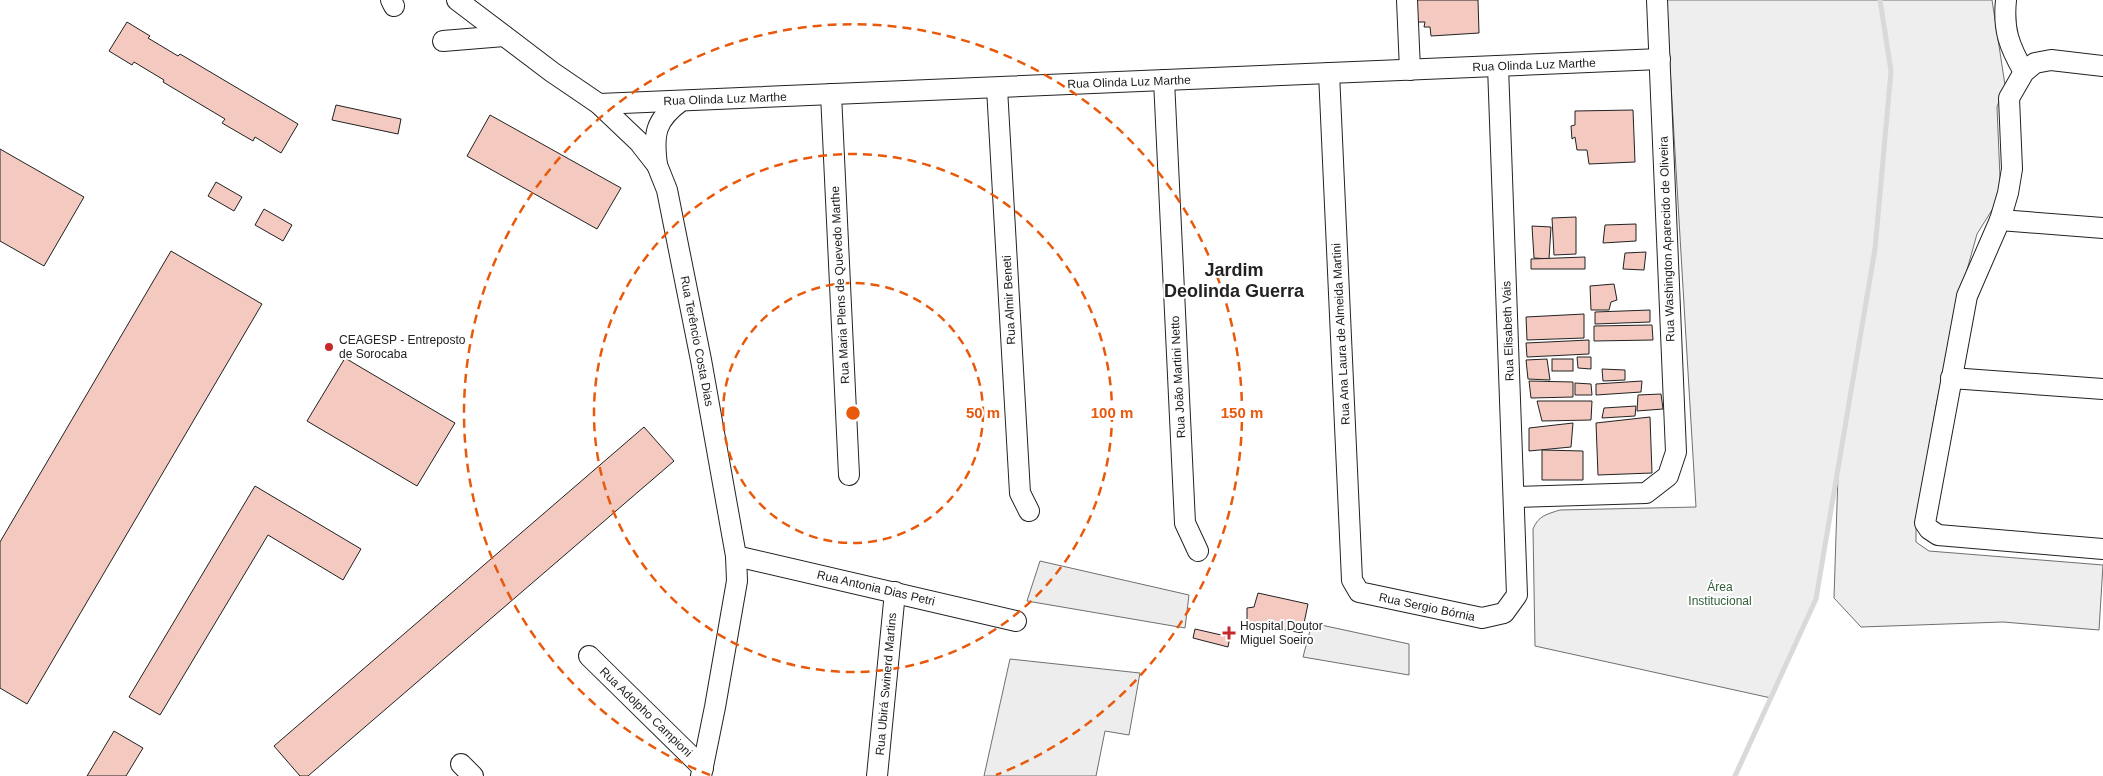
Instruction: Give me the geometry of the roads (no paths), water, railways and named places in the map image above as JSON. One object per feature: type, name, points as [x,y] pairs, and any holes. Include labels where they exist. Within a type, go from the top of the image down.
[{"type":"street","name":"Rua Terêncio Costa Dias","points":[[457,0],[599,104],[638,142],[656,165],[667,190],[701,360],[736,556],[736,581],[702,772]]},
{"type":"street","points":[[1407,0],[1410,70]]},
{"type":"street","name":"Rua Washington Aparecido de Oliveira","points":[[1514,497],[1646,492],[1668,476],[1676,452],[1657,0]]},
{"type":"street","points":[[2006,0],[2004,22],[2012,51],[2024,72]]},
{"type":"street","points":[[443,41],[504,36]]},
{"type":"street","name":"Rua Olinda Luz Marthe","points":[[599,104],[1660,59]]},
{"type":"street","points":[[2103,66],[2051,60],[2035,63],[2024,72],[2010,98],[2012,169],[2008,193],[2000,220],[1967,296],[1926,523],[1938,535],[2103,549]]},
{"type":"street","name":"Rua Elisabeth Vais","points":[[1498,66],[1516,595]]},
{"type":"street","name":"Rua Ana Laura de Almeida Martini","points":[[1329,73],[1352,580],[1359,592]]},
{"type":"street","name":"Rua João Martini Netto","points":[[1164,80],[1185,523],[1198,551]]},
{"type":"street","name":"Rua Almir Beneti","points":[[997,88],[1020,492],[1029,511]]},
{"type":"street","name":"Rua Maria Plens de Quevedo Marthe","points":[[830,94],[849,475]]},
{"type":"street","points":[[656,165],[657,128],[662,116],[681,101]]},
{"type":"street","points":[[2000,220],[2103,228]]},
{"type":"street","points":[[1951,378],[2103,389]]},
{"type":"street","name":"Rua Antonia Dias Petri","points":[[736,556],[1016,621]]},
{"type":"street","name":"Rua Ubirá Swinerd Martins","points":[[877,776],[895,592]]},
{"type":"street","name":"Rua Sergio Bórnia","points":[[1359,592],[1482,618],[1504,613],[1516,595]]},
{"type":"street","name":"Rua Adolpho Campioni","points":[[589,656],[702,772]]},
{"type":"waterway","points":[[1735,776],[1816,599],[1875,249],[1891,71],[1880,0]]},
{"type":"place","name":"CEAGESP - Entreposto de Sorocaba","points":[[329,347]]},
{"type":"place","name":"Hospital Doutor Miguel Soeiro","points":[[1229,633]]},
{"type":"district","name":"Jardim Deolinda Guerra","points":[[1234,280]]},
{"type":"park label","name":"Área Institucional","points":[[1720,594]]}]
